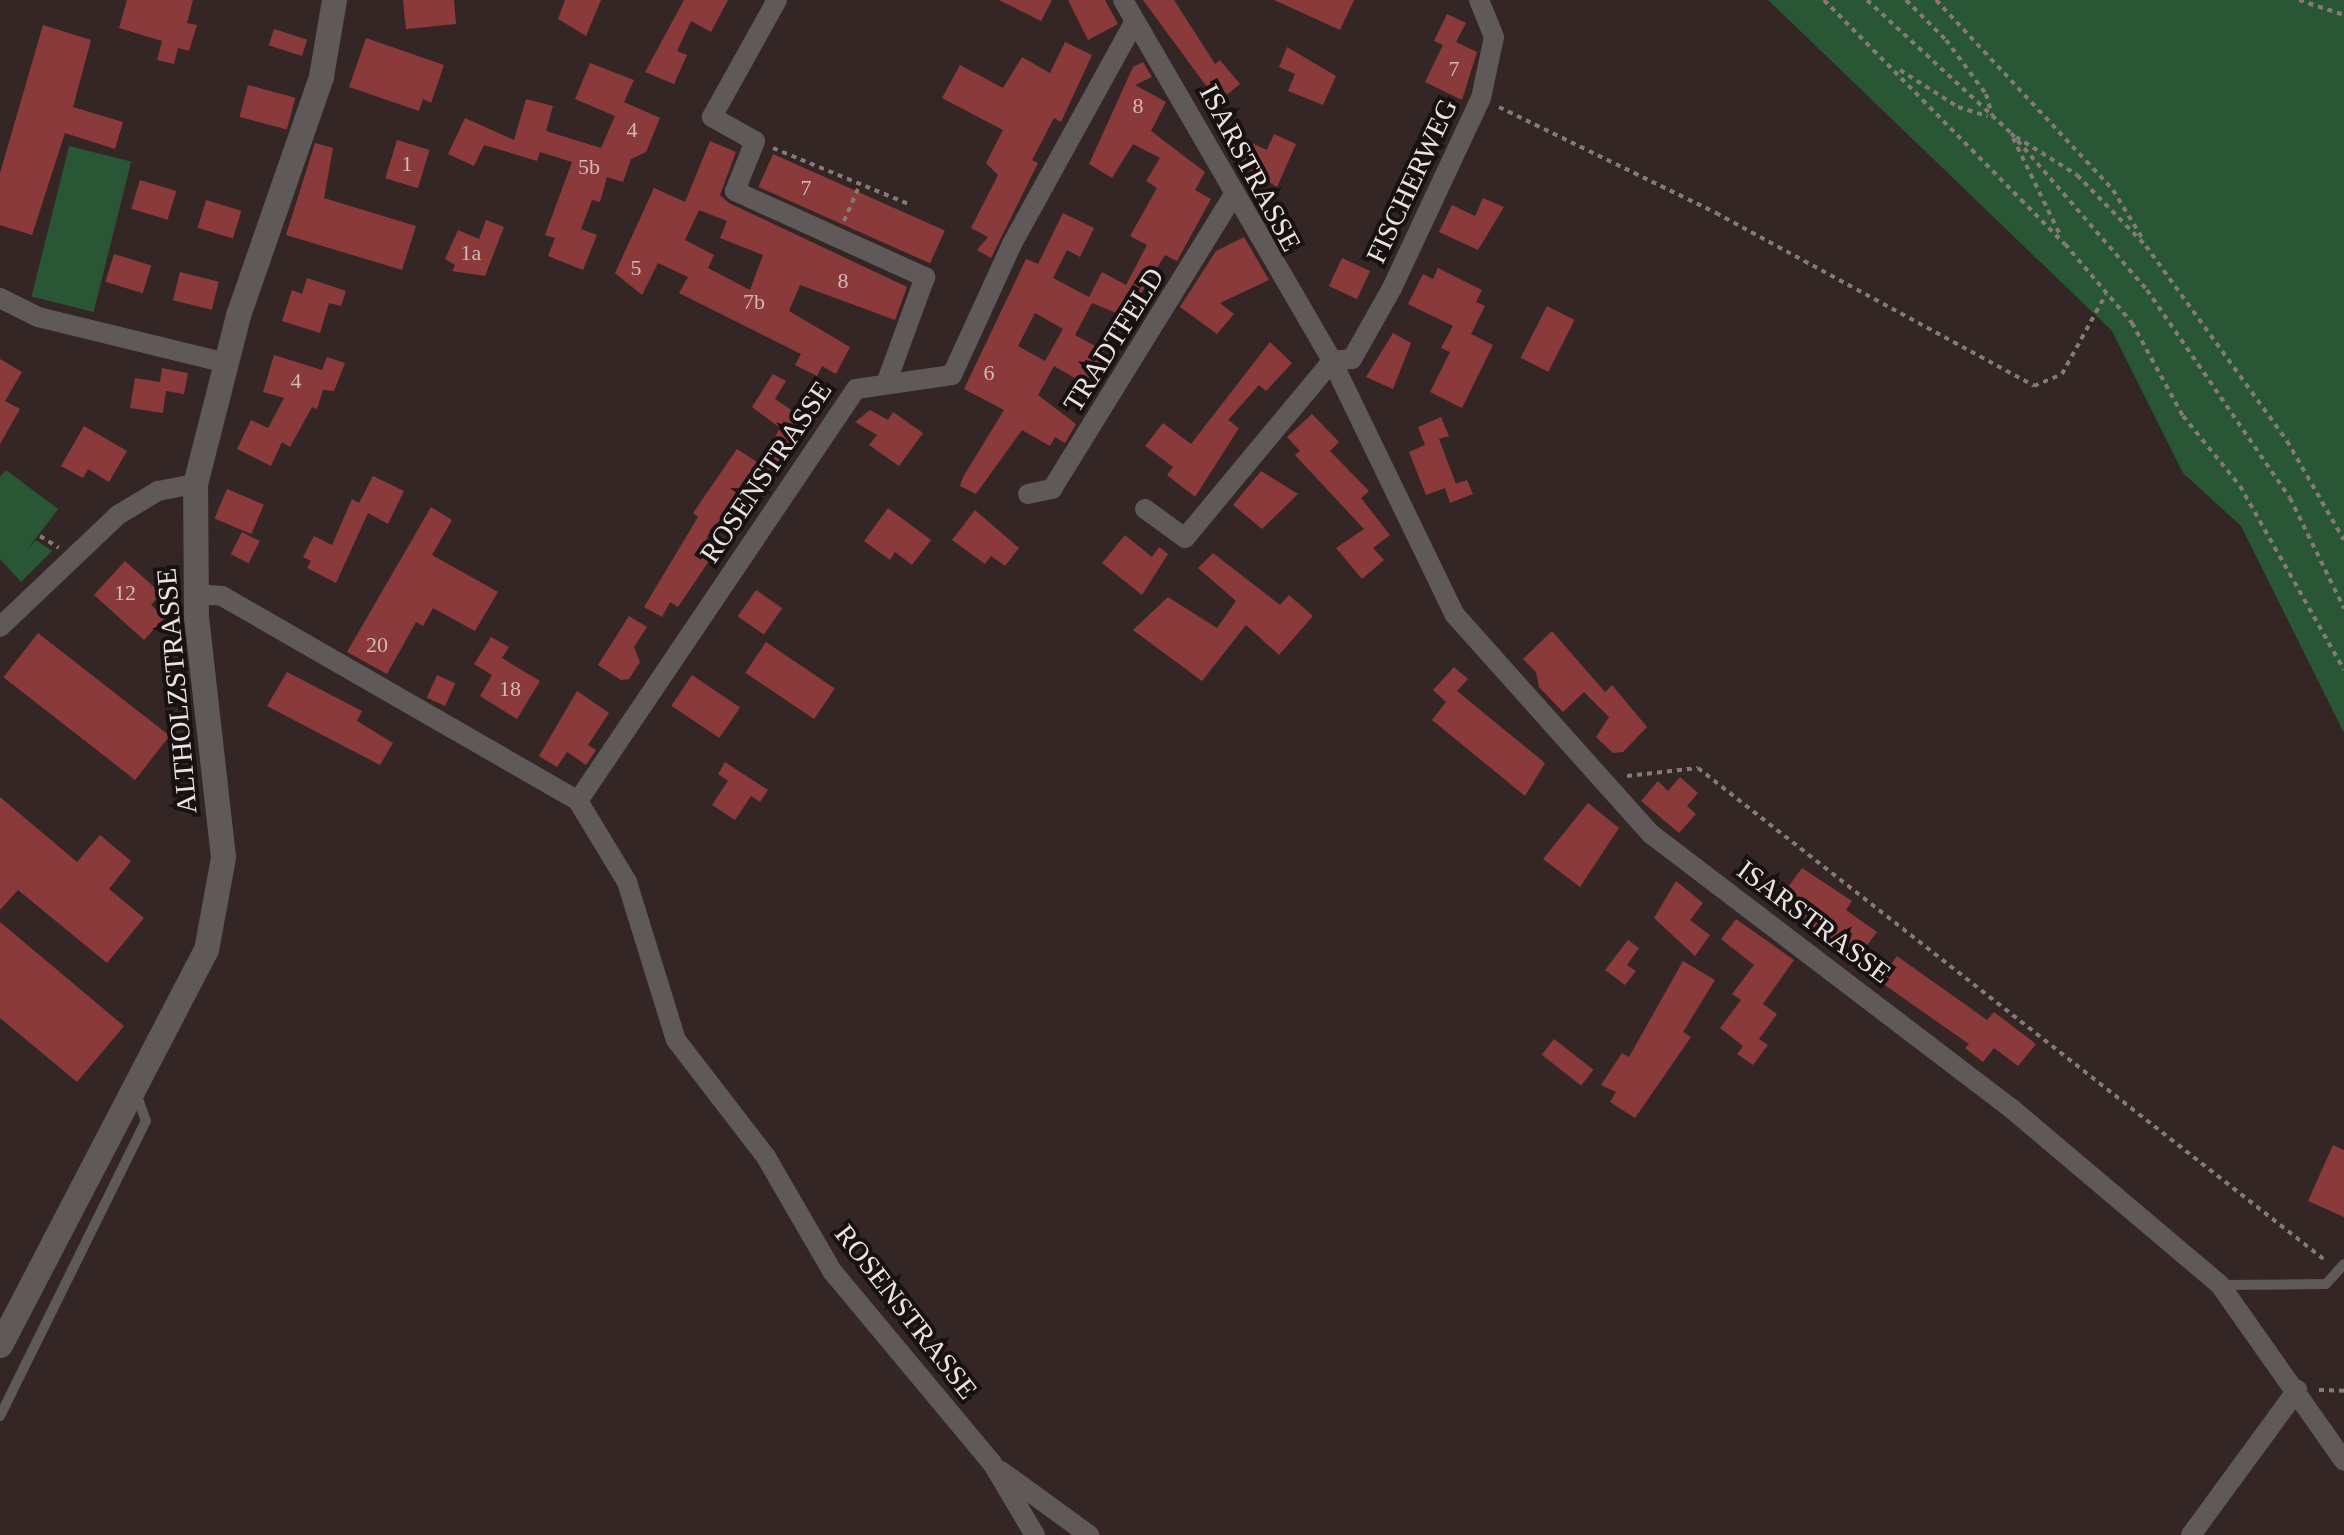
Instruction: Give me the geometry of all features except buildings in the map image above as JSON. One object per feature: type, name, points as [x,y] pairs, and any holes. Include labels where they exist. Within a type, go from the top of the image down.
[{"type":"street","name":"ALTHOLZSTRASSE","points":[[0,1345],[206,950],[223,858],[196,594],[195,484],[226,363],[320,76],[334,0]]},
{"type":"street","points":[[777,0],[712,116],[754,141],[735,191],[925,277],[887,382]]},
{"type":"street","name":"ISARSTRASSE","points":[[1123,0],[1232,198],[1332,362],[1455,614],[1651,834],[2012,1108],[2220,1285],[2344,1461]]},
{"type":"street","name":"FISCHERWEG","points":[[1332,362],[1352,359],[1392,288],[1481,98],[1494,37],[1479,0]]},
{"type":"street","name":"ROSENSTRASSE","points":[[578,801],[856,389],[887,382],[928,384],[952,376],[1013,242],[1135,20]]},
{"type":"street","name":"TRADTFELD","points":[[1028,494],[1052,489],[1232,198]]},
{"type":"street","points":[[0,298],[84,336],[226,363]]},
{"type":"street","points":[[1145,509],[1185,538],[1234,471],[1332,362]]},
{"type":"street","points":[[0,627],[118,515],[158,490],[195,484]]},
{"type":"street","name":"ROSENSTRASSE","points":[[196,594],[222,596],[578,801],[627,882],[676,1040],[766,1157],[832,1272],[992,1464],[1036,1535]]},
{"type":"street","points":[[2191,1535],[2296,1390]]},
{"type":"street","points":[[992,1464],[1089,1535]]},
{"type":"lane","points":[[0,1416],[146,1121],[133,1086]]},
{"type":"lane","points":[[2220,1285],[2326,1284],[2342,1268]]},
{"type":"path","points":[[1824,0],[1894,66],[2065,244],[2132,323],[2182,416],[2240,486],[2344,670]]},
{"type":"path","points":[[1867,0],[2011,134],[2147,290],[2290,498],[2344,608]]},
{"type":"path","points":[[1906,0],[1986,94],[1993,118]]},
{"type":"path","points":[[1936,0],[2128,208],[2146,246]]},
{"type":"path","points":[[2299,0],[2344,16]]},
{"type":"path","points":[[1894,66],[1958,107],[1993,118]]},
{"type":"path","points":[[1481,98],[1716,213],[2034,386],[2062,374],[2106,294]]},
{"type":"path","points":[[2011,134],[2065,244]]},
{"type":"path","points":[[2011,134],[2076,175],[2146,246],[2287,441],[2344,540]]},
{"type":"path","points":[[754,141],[911,205]]},
{"type":"path","points":[[838,237],[860,184]]},
{"type":"path","points":[[1602,779],[1698,768],[2342,1268]]},
{"type":"green space","points":[[1768,0],[2344,0],[2344,733],[2241,526],[2183,473],[2112,331]]},
{"type":"green space","points":[[69,146],[131,161],[94,312],[32,296]]},
{"type":"green space","points":[[6,470],[58,509],[27,550],[36,540],[52,551],[21,582],[0,559],[0,477]]}]
